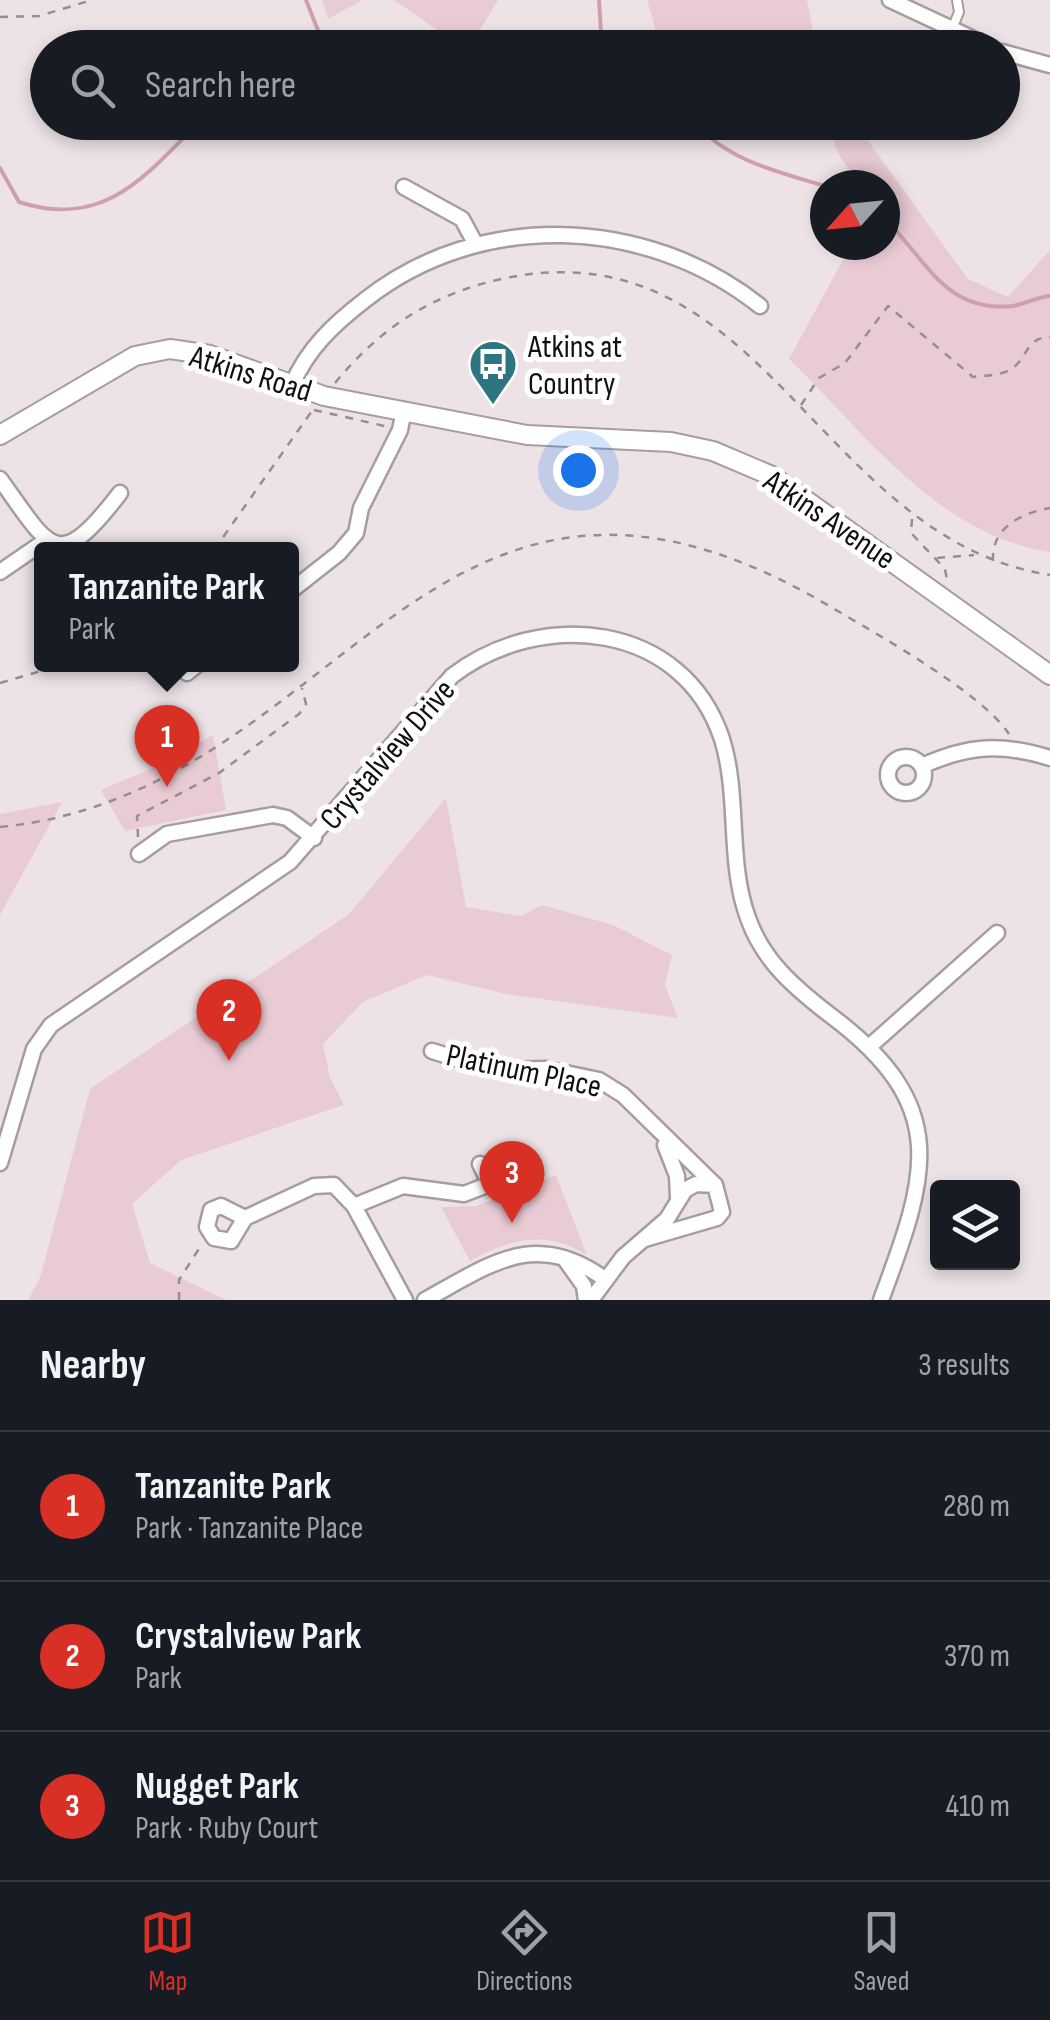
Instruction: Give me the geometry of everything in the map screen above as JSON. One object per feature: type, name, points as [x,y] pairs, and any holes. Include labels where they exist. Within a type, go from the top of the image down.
[{"type":"street","points":[[890,0],[952,29]]},
{"type":"street","points":[[1020,57],[1050,65]]},
{"type":"street","points":[[404,187],[462,219],[475,243]]},
{"type":"street","points":[[292,385],[308,353],[371,295],[401,274],[475,243],[562,234],[631,244],[733,285],[760,306]]},
{"type":"street","name":"Atkins Road","points":[[0,435],[135,356],[170,349],[210,354],[324,396],[404,410]]},
{"type":"street","points":[[299,584],[339,553],[356,533],[361,508],[400,430],[404,410]]},
{"type":"street","name":"Atkins Avenue","points":[[404,410],[560,440],[671,442],[713,450],[772,476],[1050,675]]},
{"type":"street","points":[[0,479],[44,541]]},
{"type":"street","points":[[76,542],[89,534],[120,493]]},
{"type":"street","points":[[0,572],[34,548]]},
{"type":"street","name":"Crystalview Drive","points":[[0,1163],[34,1049],[50,1025],[290,862],[430,700],[473,660],[520,638],[552,632],[611,638],[661,661],[703,703],[720,736],[730,771],[747,917],[762,949],[786,979],[870,1046],[900,1084],[918,1136],[920,1165],[912,1219],[881,1300]]},
{"type":"street","points":[[922,766],[959,751],[991,745],[1050,758]]},
{"type":"street","points":[[139,854],[167,834],[273,815],[287,818],[314,838]]},
{"type":"street","points":[[870,1046],[997,934]]},
{"type":"street","name":"Platinum Place","points":[[432,1051],[492,1070],[546,1069],[598,1080],[624,1095],[715,1186]]},
{"type":"street","name":"Platinum Place","points":[[658,1131],[673,1160],[678,1198]]},
{"type":"street","points":[[480,1164],[490,1184]]},
{"type":"street","points":[[354,1206],[402,1186],[464,1194],[510,1176]]},
{"type":"street","points":[[245,1218],[323,1184],[344,1190],[404,1300]]},
{"type":"street","points":[[564,1258],[589,1300],[623,1257],[667,1218],[678,1198],[696,1184],[715,1186],[723,1203],[717,1218],[645,1239]]},
{"type":"street","points":[[425,1300],[513,1255],[534,1252],[584,1264],[606,1280]]},
{"type":"lane","points":[[952,29],[959,12],[957,0]]},
{"type":"path","points":[[0,17],[39,16],[92,0]]},
{"type":"path","points":[[331,388],[372,343],[420,306],[490,282],[556,273],[626,281],[682,305],[741,347],[912,518],[993,561],[1050,575]]},
{"type":"path","points":[[799,407],[819,378],[845,364],[888,306],[973,377],[1004,374],[1018,365],[1027,346],[1050,337]]},
{"type":"path","points":[[220,542],[317,403]]},
{"type":"path","points":[[313,410],[393,428]]},
{"type":"path","points":[[993,561],[992,551],[1004,528],[1025,512],[1050,508]]},
{"type":"path","points":[[912,518],[911,534],[946,568],[948,589]]},
{"type":"path","points":[[936,558],[978,554]]},
{"type":"path","points":[[0,683],[38,672]]},
{"type":"path","points":[[139,854],[137,816],[260,747],[306,704],[301,687]]},
{"type":"path","points":[[0,826],[53,819]]},
{"type":"path","points":[[179,1300],[179,1280],[205,1240]]},
{"type":"shaded area","points":[[322,0],[362,0],[328,19]]},
{"type":"shaded area","points":[[394,0],[498,0],[480,30],[437,30]]},
{"type":"shaded area","points":[[647,0],[807,0],[813,30],[656,30]]},
{"type":"shaded area","points":[[834,140],[867,140],[889,170],[850,170]]},
{"type":"shaded area","points":[[900,185],[968,279],[1008,297],[1050,250],[1050,552],[1010,542],[939,503],[876,449],[789,359],[843,260],[900,260]]},
{"type":"shaded area","points":[[213,735],[226,810],[125,831],[101,790],[167,762]]},
{"type":"shaded area","points":[[446,798],[466,907],[521,916],[542,905],[613,925],[672,955],[665,985],[678,1018],[506,994],[427,975],[363,1002],[323,1044],[330,1078],[344,1105],[181,1160],[132,1204],[150,1263],[226,1300],[28,1300],[40,1278],[90,1089],[349,914]]},
{"type":"shaded area","points":[[62,802],[0,915],[0,814]]},
{"type":"shaded area","points":[[556,1175],[587,1255],[557,1242],[528,1240],[499,1247],[470,1261],[441,1207],[476,1206]]},
{"type":"waterway","points":[[306,0],[318,30]]},
{"type":"waterway","points":[[599,0],[601,30]]},
{"type":"waterway","points":[[0,168],[19,202],[49,209],[75,209],[120,193],[181,140]]},
{"type":"waterway","points":[[714,140],[738,156],[810,181]]},
{"type":"waterway","points":[[900,236],[939,280],[970,301],[1013,306],[1050,296]]},
{"type":"place","name":"Atkins at Country","points":[[493,406]]},
{"type":"place","name":"Tanzanite Park","points":[[167,787]]},
{"type":"place","name":"Crystalview Park","points":[[229,1061]]},
{"type":"place","name":"Nugget Park","points":[[512,1223]]}]
